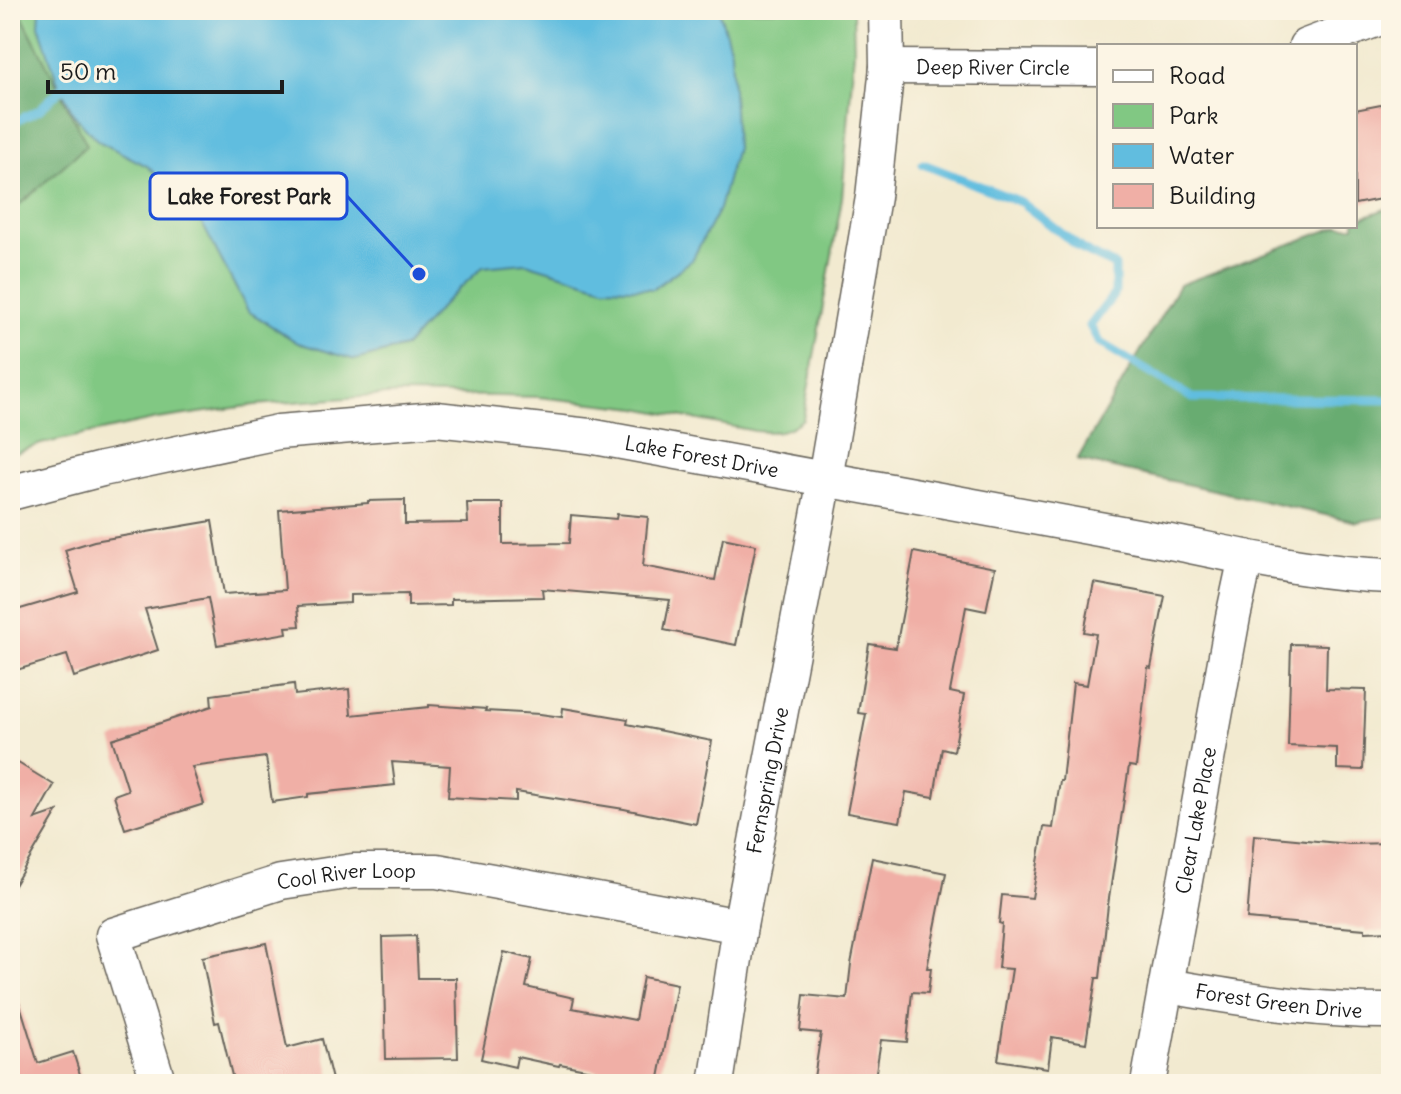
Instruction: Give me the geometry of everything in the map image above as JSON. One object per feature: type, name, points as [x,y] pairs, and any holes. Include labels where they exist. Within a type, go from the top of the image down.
[{"type":"street","name":"Fernspring Drive","points":[[716,1084],[740,926],[825,479],[873,197],[887,67],[886,10]]},
{"type":"street","points":[[1311,44],[1391,14]]},
{"type":"street","name":"Deep River Circle","points":[[887,67],[1097,68]]},
{"type":"street","name":"Lake Forest Drive","points":[[10,493],[102,469],[278,432],[436,419],[589,436],[1246,557],[1358,575],[1391,576]]},
{"type":"street","name":"Clear Lake Place","points":[[1148,1084],[1246,557]]},
{"type":"street","name":"Cool River Loop","points":[[159,1084],[113,935],[281,882],[353,871],[437,871],[740,926]]},
{"type":"street","name":"Forest Green Drive","points":[[1166,986],[1294,1006],[1391,1011]]},
{"type":"green space","points":[[10,10],[853,10],[854,52],[842,198],[803,419],[786,429],[762,432],[638,408],[538,397],[400,394],[255,405],[157,419],[41,444],[10,455]]},
{"type":"green space","points":[[20,12],[87,145],[10,213],[10,13]]},
{"type":"green space","points":[[1391,207],[1391,516],[1357,522],[1077,460],[1179,285],[1334,228],[1357,228],[1357,219]]},
{"type":"water","points":[[40,10],[719,10],[731,51],[736,148],[719,209],[692,260],[653,289],[604,287],[526,263],[483,267],[447,300],[405,347],[355,360],[298,343],[248,311],[194,208],[147,166],[98,141],[74,115],[57,80],[39,25]]},
{"type":"building","points":[[1391,103],[1391,197],[1357,204],[1357,110]]},
{"type":"building","points":[[405,500],[405,524],[468,523],[467,503],[503,503],[503,544],[569,543],[571,515],[616,519],[617,514],[648,517],[643,566],[715,580],[723,538],[756,545],[736,645],[664,630],[670,600],[542,589],[543,597],[451,599],[451,605],[408,606],[408,594],[350,595],[350,603],[298,606],[300,626],[286,627],[287,633],[217,645],[208,598],[145,609],[158,650],[74,677],[67,655],[10,672],[10,612],[78,592],[65,550],[94,541],[212,521],[224,594],[285,590],[279,510]]},
{"type":"building","points":[[914,552],[995,568],[986,611],[966,607],[950,692],[964,695],[954,751],[942,748],[934,797],[906,792],[900,822],[847,813],[866,714],[858,713],[869,644],[896,648]]},
{"type":"building","points":[[1094,583],[1165,596],[1151,668],[1148,667],[1136,767],[1129,766],[1100,978],[1096,978],[1086,1043],[1052,1037],[1048,1068],[998,1060],[1012,969],[998,968],[1002,924],[999,923],[1002,895],[1032,898],[1044,827],[1053,828],[1062,781],[1073,683],[1087,685],[1096,634],[1084,632]]},
{"type":"building","points":[[1291,644],[1327,645],[1326,689],[1366,690],[1363,770],[1337,769],[1337,748],[1288,746]]},
{"type":"building","points":[[294,684],[295,695],[349,689],[351,715],[429,705],[562,717],[563,708],[628,719],[627,724],[712,741],[696,824],[516,792],[516,801],[448,797],[450,766],[392,762],[395,785],[308,794],[308,797],[272,802],[266,757],[192,767],[204,804],[125,829],[114,795],[128,790],[112,739],[212,706],[211,695]]},
{"type":"building","points":[[10,758],[54,785],[35,819],[58,811],[10,892]]},
{"type":"building","points":[[1254,835],[1349,844],[1391,843],[1391,931],[1365,932],[1365,929],[1247,919]]},
{"type":"building","points":[[872,858],[946,873],[927,968],[931,968],[928,993],[912,992],[907,1042],[881,1040],[874,1084],[813,1084],[821,1033],[800,1031],[804,995],[847,999]]},
{"type":"building","points":[[416,936],[418,978],[456,978],[458,1058],[386,1059],[383,937]]},
{"type":"building","points":[[266,943],[287,1048],[322,1039],[333,1084],[234,1084],[219,1022],[215,1023],[202,957]]},
{"type":"building","points":[[504,952],[532,959],[526,987],[574,998],[572,1008],[635,1020],[643,977],[677,984],[658,1083],[517,1057],[515,1067],[481,1059]]},
{"type":"building","points":[[16,992],[38,1063],[73,1052],[83,1084],[10,1084],[10,993]]},
{"type":"waterway","points":[[10,124],[39,110],[61,89],[71,90]]},
{"type":"waterway","points":[[923,164],[1021,202],[1083,250],[1115,266],[1115,293],[1090,326],[1099,342],[1192,398],[1391,400]]},
{"type":"place","name":"Lake Forest Park","points":[[419,274]]}]
